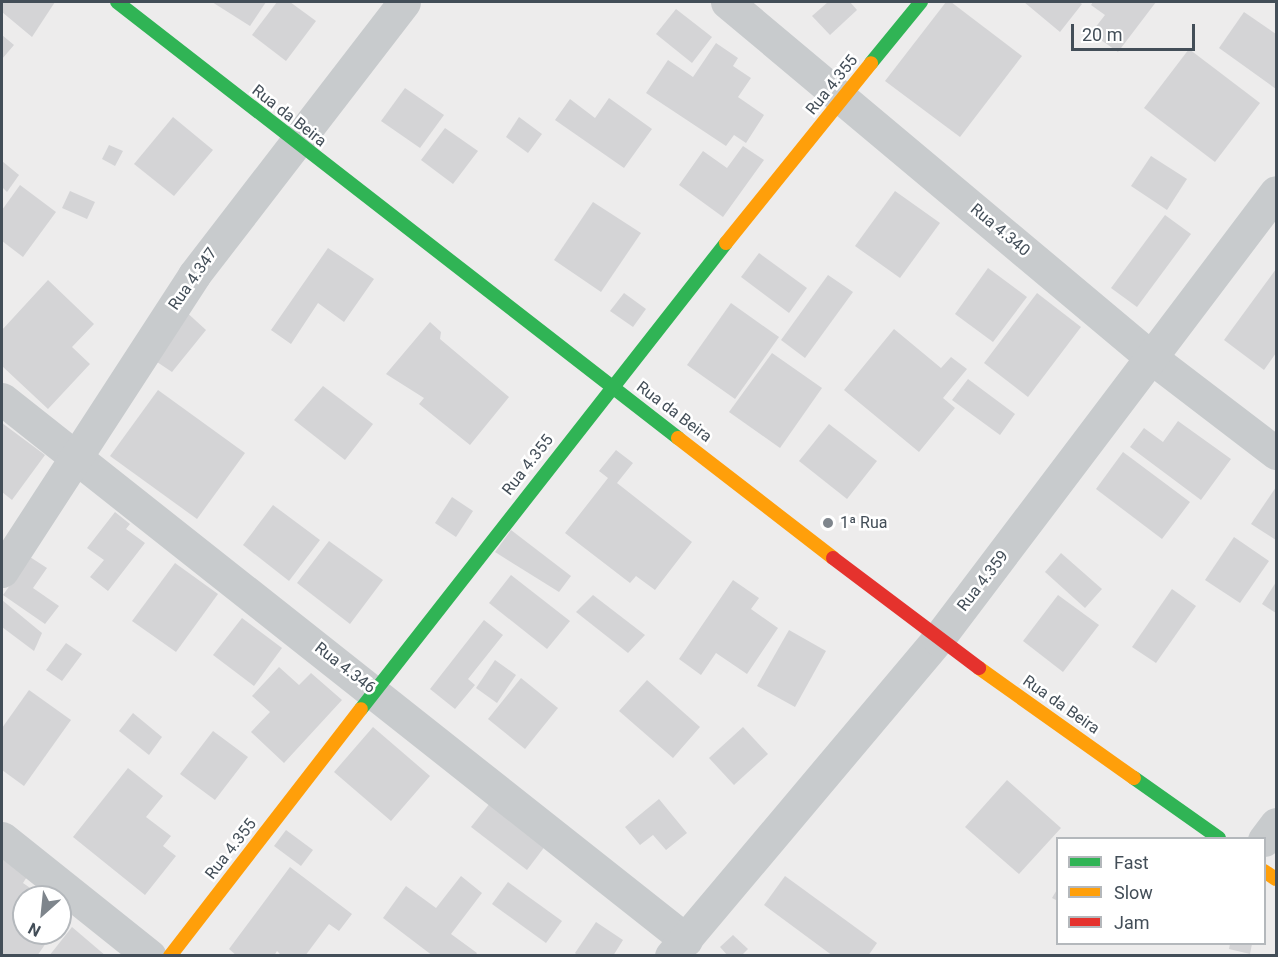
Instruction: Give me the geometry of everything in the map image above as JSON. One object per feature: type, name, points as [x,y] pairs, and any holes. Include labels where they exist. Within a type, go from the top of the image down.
[{"type":"main road","name":"Rua da Beira","points":[[117,2],[938,639],[1218,837]]},
{"type":"main road","name":"Rua 4.355","points":[[170,956],[611,385],[921,2]]},
{"type":"street","name":"Rua 4.347","points":[[2,571],[194,275],[298,143],[404,2]]},
{"type":"street","name":"Rua 4.340","points":[[727,2],[1153,359],[1276,453]]},
{"type":"street","name":"Rua 4.359","points":[[679,948],[938,639],[1153,359],[1276,192]]},
{"type":"street","name":"Rua 4.346","points":[[2,399],[374,691],[679,948]]},
{"type":"street","points":[[1266,837],[1276,824]]},
{"type":"street","points":[[2,838],[150,956]]},
{"type":"building","points":[[2,2],[55,2],[32,37],[2,12]]},
{"type":"building","points":[[212,2],[266,2],[250,26]]},
{"type":"building","points":[[277,2],[290,2],[316,21],[286,61],[252,35]]},
{"type":"building","points":[[828,2],[850,2],[857,10],[830,35],[812,16]]},
{"type":"building","points":[[946,2],[951,2],[1022,56],[960,137],[885,81]]},
{"type":"building","points":[[1024,2],[1079,2],[1082,4],[1060,32]]},
{"type":"building","points":[[1093,2],[1156,2],[1118,52],[1091,33],[1105,15],[1091,5]]},
{"type":"building","points":[[676,9],[712,37],[692,63],[656,34]]},
{"type":"building","points":[[1244,12],[1276,34],[1276,89],[1219,48]]},
{"type":"building","points":[[2,35],[14,45],[2,59]]},
{"type":"building","points":[[716,43],[738,58],[733,66],[751,78],[738,97],[764,115],[746,143],[734,135],[726,146],[646,93],[668,60],[693,77]]},
{"type":"building","points":[[1189,49],[1260,103],[1215,162],[1144,108]]},
{"type":"building","points":[[405,88],[444,115],[420,148],[381,121]]},
{"type":"building","points":[[609,98],[652,129],[624,168],[555,120],[570,99],[595,118]]},
{"type":"building","points":[[173,117],[213,150],[174,196],[134,164]]},
{"type":"building","points":[[519,117],[542,134],[528,153],[506,137]]},
{"type":"building","points":[[445,128],[478,151],[453,184],[421,160]]},
{"type":"building","points":[[109,145],[123,151],[115,166],[102,159]]},
{"type":"building","points":[[743,146],[764,160],[723,217],[679,185],[703,151],[727,168]]},
{"type":"building","points":[[1151,156],[1187,179],[1167,210],[1131,186]]},
{"type":"building","points":[[2,161],[19,175],[7,192],[2,187]]},
{"type":"building","points":[[20,185],[56,212],[23,257],[2,241],[2,210]]},
{"type":"building","points":[[70,191],[95,202],[87,219],[62,208]]},
{"type":"building","points":[[895,191],[940,223],[900,278],[855,246]]},
{"type":"building","points":[[593,202],[641,233],[601,292],[554,260]]},
{"type":"building","points":[[1165,215],[1191,234],[1137,307],[1111,288]]},
{"type":"building","points":[[328,248],[374,279],[344,322],[318,303],[291,344],[271,330]]},
{"type":"building","points":[[759,253],[807,288],[789,313],[741,277]]},
{"type":"building","points":[[988,268],[1027,297],[993,342],[955,314]]},
{"type":"building","points":[[1276,269],[1276,353],[1264,370],[1224,340]]},
{"type":"building","points":[[828,275],[853,292],[805,358],[781,340]]},
{"type":"building","points":[[48,280],[94,324],[72,347],[90,364],[48,409],[2,366],[2,330]]},
{"type":"building","points":[[624,293],[646,309],[633,327],[610,311]]},
{"type":"building","points":[[1037,293],[1081,327],[1028,397],[984,363]]},
{"type":"building","points":[[731,303],[779,337],[735,399],[687,365]]},
{"type":"building","points":[[183,309],[206,330],[172,372],[148,356]]},
{"type":"building","points":[[430,322],[441,332],[440,339],[509,397],[470,445],[419,404],[424,398],[386,374]]},
{"type":"building","points":[[894,329],[941,368],[951,357],[967,369],[943,398],[955,408],[919,452],[844,390]]},
{"type":"building","points":[[772,353],[822,388],[780,448],[729,412]]},
{"type":"building","points":[[968,379],[1015,414],[1000,435],[952,400]]},
{"type":"building","points":[[323,386],[373,424],[345,460],[294,420]]},
{"type":"building","points":[[158,390],[245,453],[197,519],[110,456]]},
{"type":"building","points":[[1178,421],[1231,459],[1201,500],[1130,447],[1144,428],[1163,442]]},
{"type":"building","points":[[2,423],[45,455],[12,500],[2,492]]},
{"type":"building","points":[[829,424],[877,461],[847,499],[799,461]]},
{"type":"building","points":[[616,450],[633,463],[617,483],[692,542],[655,590],[636,576],[630,583],[565,533],[608,478],[599,471]]},
{"type":"building","points":[[1123,452],[1190,502],[1162,539],[1096,489]]},
{"type":"building","points":[[1276,487],[1276,540],[1251,524]]},
{"type":"building","points":[[452,497],[473,511],[456,537],[435,523]]},
{"type":"building","points":[[273,505],[320,540],[289,581],[243,545]]},
{"type":"building","points":[[115,512],[130,524],[126,529],[145,543],[108,591],[90,577],[104,560],[87,548]]},
{"type":"building","points":[[511,530],[571,576],[559,592],[495,552]]},
{"type":"building","points":[[1234,537],[1269,561],[1240,603],[1205,580]]},
{"type":"building","points":[[329,541],[383,580],[350,624],[297,583]]},
{"type":"building","points":[[1061,553],[1102,589],[1085,608],[1045,572]]},
{"type":"building","points":[[30,557],[47,568],[33,588],[59,606],[45,624],[3,595]]},
{"type":"building","points":[[175,563],[218,594],[176,652],[132,621]]},
{"type":"building","points":[[511,575],[570,621],[547,649],[489,603]]},
{"type":"building","points":[[733,580],[759,598],[751,609],[778,628],[747,674],[716,653],[701,675],[679,659]]},
{"type":"building","points":[[1276,582],[1276,613],[1262,604]]},
{"type":"building","points":[[1172,589],[1196,606],[1156,663],[1132,647]]},
{"type":"building","points":[[593,595],[645,635],[628,653],[576,612]]},
{"type":"building","points":[[1058,595],[1099,625],[1063,672],[1023,641]]},
{"type":"building","points":[[2,600],[42,633],[34,651],[2,627]]},
{"type":"building","points":[[242,618],[282,648],[254,686],[213,655]]},
{"type":"building","points":[[484,620],[503,635],[468,679],[475,685],[455,709],[430,689]]},
{"type":"building","points":[[789,630],[826,651],[795,707],[757,686]]},
{"type":"building","points":[[66,643],[82,654],[62,681],[46,670]]},
{"type":"building","points":[[495,660],[516,675],[497,703],[476,688]]},
{"type":"building","points":[[279,667],[299,685],[311,673],[342,700],[284,763],[251,732],[270,712],[252,696]]},
{"type":"building","points":[[521,678],[558,708],[525,749],[488,719]]},
{"type":"building","points":[[647,680],[700,727],[673,758],[619,711]]},
{"type":"building","points":[[29,690],[71,720],[24,786],[2,770],[2,728]]},
{"type":"building","points":[[133,713],[162,737],[149,755],[119,731]]},
{"type":"building","points":[[373,727],[430,776],[391,821],[334,772]]},
{"type":"building","points":[[743,727],[768,754],[734,785],[709,758]]},
{"type":"building","points":[[213,731],[248,757],[215,800],[180,774]]},
{"type":"building","points":[[128,768],[163,796],[146,817],[171,836],[163,846],[176,856],[145,895],[73,837]]},
{"type":"building","points":[[1007,780],[1061,828],[1019,874],[965,827]]},
{"type":"building","points":[[494,798],[549,841],[527,870],[471,827]]},
{"type":"building","points":[[659,799],[687,833],[666,850],[653,835],[640,845],[625,827]]},
{"type":"building","points":[[286,830],[313,850],[301,866],[274,846]]},
{"type":"building","points":[[2,856],[30,872],[23,883],[26,885],[12,885],[12,945],[45,945],[37,956],[2,956]]},
{"type":"building","points":[[290,867],[352,914],[339,931],[329,924],[305,956],[282,956],[277,951],[274,956],[237,956],[229,949]]},
{"type":"building","points":[[461,876],[482,893],[451,934],[477,953],[475,956],[433,956],[383,918],[406,886],[436,908]]},
{"type":"building","points":[[785,876],[877,943],[868,956],[833,956],[764,905]]},
{"type":"building","points":[[508,882],[562,921],[546,943],[492,904]]},
{"type":"building","points":[[596,922],[623,940],[613,956],[578,956],[575,953]]},
{"type":"building","points":[[72,927],[106,956],[49,956],[58,945],[72,945]]},
{"type":"building","points":[[733,935],[748,949],[741,956],[728,956],[720,947]]},
{"type":"building","points":[[1230,945],[1252,945],[1250,954],[1229,949]]},
{"type":"traffic: fast","points":[[117,2],[678,438]]},
{"type":"traffic: fast","points":[[871,63],[921,2]]},
{"type":"traffic: fast","points":[[361,709],[726,243]]},
{"type":"traffic: fast","points":[[1134,778],[1218,837]]},
{"type":"traffic: slow","points":[[726,243],[871,63]]},
{"type":"traffic: slow","points":[[678,438],[833,558]]},
{"type":"traffic: slow","points":[[979,668],[1134,778]]},
{"type":"traffic: slow","points":[[170,956],[361,709]]},
{"type":"traffic: slow","points":[[1266,872],[1276,879]]},
{"type":"traffic: jam","points":[[833,558],[979,668]]},
{"type":"place","name":"1ª Rua","points":[[828,523]]}]
